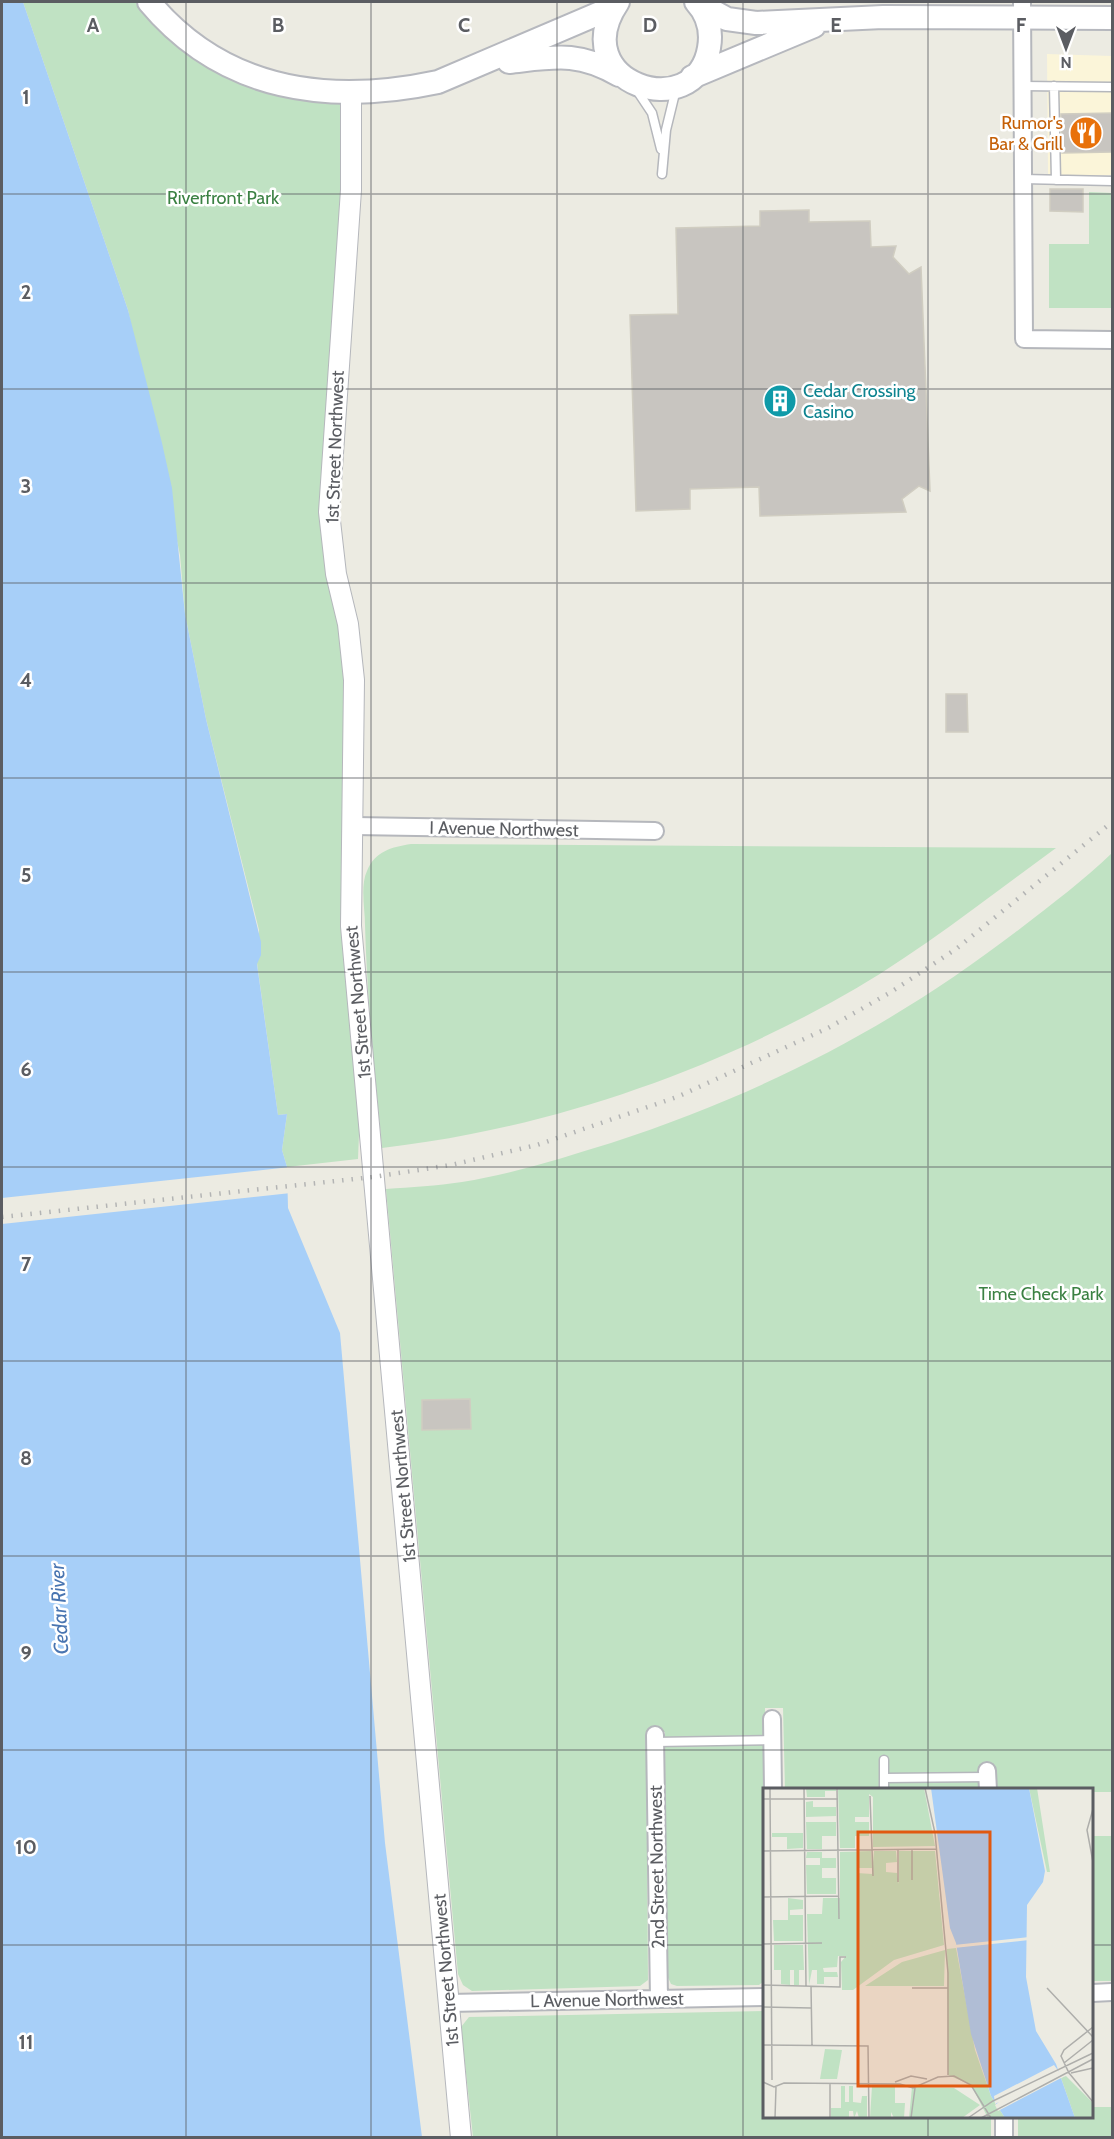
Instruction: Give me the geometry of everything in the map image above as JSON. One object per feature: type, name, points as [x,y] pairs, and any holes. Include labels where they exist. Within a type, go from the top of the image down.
[{"type":"main road","points":[[149,2],[159,14],[197,46],[247,74],[303,91],[351,94],[398,90],[438,82],[487,64],[616,4]]},
{"type":"main road","points":[[697,2],[727,18],[756,22],[1022,9],[1113,18]]},
{"type":"main road","points":[[684,82],[699,71],[708,55],[711,37],[708,19],[697,2]]},
{"type":"main road","points":[[616,4],[605,30],[605,46],[610,61],[626,80]]},
{"type":"main road","points":[[487,64],[574,57],[596,62],[626,80],[650,90],[684,82],[833,18]]},
{"type":"street","points":[[1022,9],[1024,339],[1113,340]]},
{"type":"street","name":"1st Street Northwest","points":[[351,94],[351,190],[329,512],[336,574],[348,624],[354,680],[352,955],[461,2138]]},
{"type":"street","name":"I Avenue Northwest","points":[[354,826],[655,831]]},
{"type":"street","points":[[772,1719],[773,1788]]},
{"type":"street","name":"2nd Street Northwest","points":[[656,1738],[659,1999]]},
{"type":"street","points":[[1093,1993],[1113,1992]]},
{"type":"street","name":"L Avenue Northwest","points":[[449,2002],[763,1998]]},
{"type":"street","points":[[1004,2118],[1004,2138]]},
{"type":"lane","points":[[626,80],[651,113],[662,155],[662,174]]},
{"type":"lane","points":[[662,155],[684,82]]},
{"type":"lane","points":[[1022,86],[1113,87]]},
{"type":"lane","points":[[1054,86],[1056,180]]},
{"type":"lane","points":[[1023,179],[1113,181]]},
{"type":"lane","points":[[656,1738],[772,1740]]},
{"type":"lane","points":[[884,1760],[884,1788]]},
{"type":"lane","points":[[884,1778],[987,1779]]},
{"type":"shaded area","points":[[1047,54],[1112,56],[1112,175],[1048,175]]},
{"type":"green space","name":"Riverfront Park","points":[[23,2],[149,2],[247,74],[351,94],[331,463],[354,676],[362,1059],[358,1159],[287,1167],[282,1150],[287,1114],[278,1115],[257,963],[259,930],[206,719],[185,614],[180,555],[128,310]]},
{"type":"green space","points":[[1089,192],[1112,193],[1112,308],[1049,308],[1049,244],[1089,244]]},
{"type":"green space","points":[[411,844],[1056,848],[890,967],[832,1002],[747,1045],[657,1082],[564,1112],[471,1134],[382,1148],[369,1009],[364,884],[370,864],[379,854]]},
{"type":"green space","name":"Time Check Park","points":[[1112,853],[1112,1792],[1093,1792],[1093,1788],[996,1788],[995,1771],[980,1770],[980,1788],[785,1788],[783,1708],[765,1708],[763,1982],[759,1985],[677,1986],[671,1984],[666,1973],[665,1732],[646,1732],[648,1980],[640,1986],[472,1991],[463,1985],[458,1974],[386,1189],[462,1182],[537,1165],[668,1123],[775,1079],[826,1054],[924,996],[973,964],[1079,882]]},
{"type":"green space","points":[[1093,1836],[1112,1836],[1112,1981],[1093,1981]]},
{"type":"green space","points":[[763,2011],[763,2118],[991,2118],[991,2137],[473,2137],[461,2027],[469,2017]]},
{"type":"green space","points":[[1093,2107],[1112,2107],[1112,2137],[1018,2137],[1018,2118],[1093,2118]]},
{"type":"water","name":"Cedar River","points":[[2,2],[23,2],[128,310],[162,443],[172,488],[185,614],[206,719],[261,942],[261,955],[257,964],[278,1115],[287,1114],[282,1150],[287,1167],[288,1208],[340,1333],[385,1843],[422,2137],[2,2138]]},
{"type":"pier","points":[[290,1167],[291,1193],[2,1224],[2,1198]]},
{"type":"building","name":"Rumor's Bar & Grill","points":[[1113,113],[1113,152],[1062,153],[1061,114]]},
{"type":"building","points":[[1050,189],[1083,189],[1083,212],[1050,211]]},
{"type":"building","name":"Cedar Crossing Casino","points":[[809,210],[809,222],[870,221],[871,247],[896,246],[893,257],[909,274],[921,267],[930,491],[919,486],[902,499],[906,512],[760,516],[759,487],[690,489],[690,509],[636,511],[630,315],[678,314],[676,228],[760,226],[760,211]]},
{"type":"building","points":[[946,694],[967,694],[968,732],[946,732]]},
{"type":"building","points":[[470,1399],[471,1429],[422,1430],[422,1400]]},
{"type":"railway","points":[[2,1217],[373,1177],[451,1165],[537,1145],[677,1097],[828,1028],[891,992],[956,949],[1112,822]]},
{"type":"place","name":"Rumor's Bar & Grill","points":[[1086,133]]},
{"type":"place","name":"Cedar Crossing Casino","points":[[780,401]]}]
